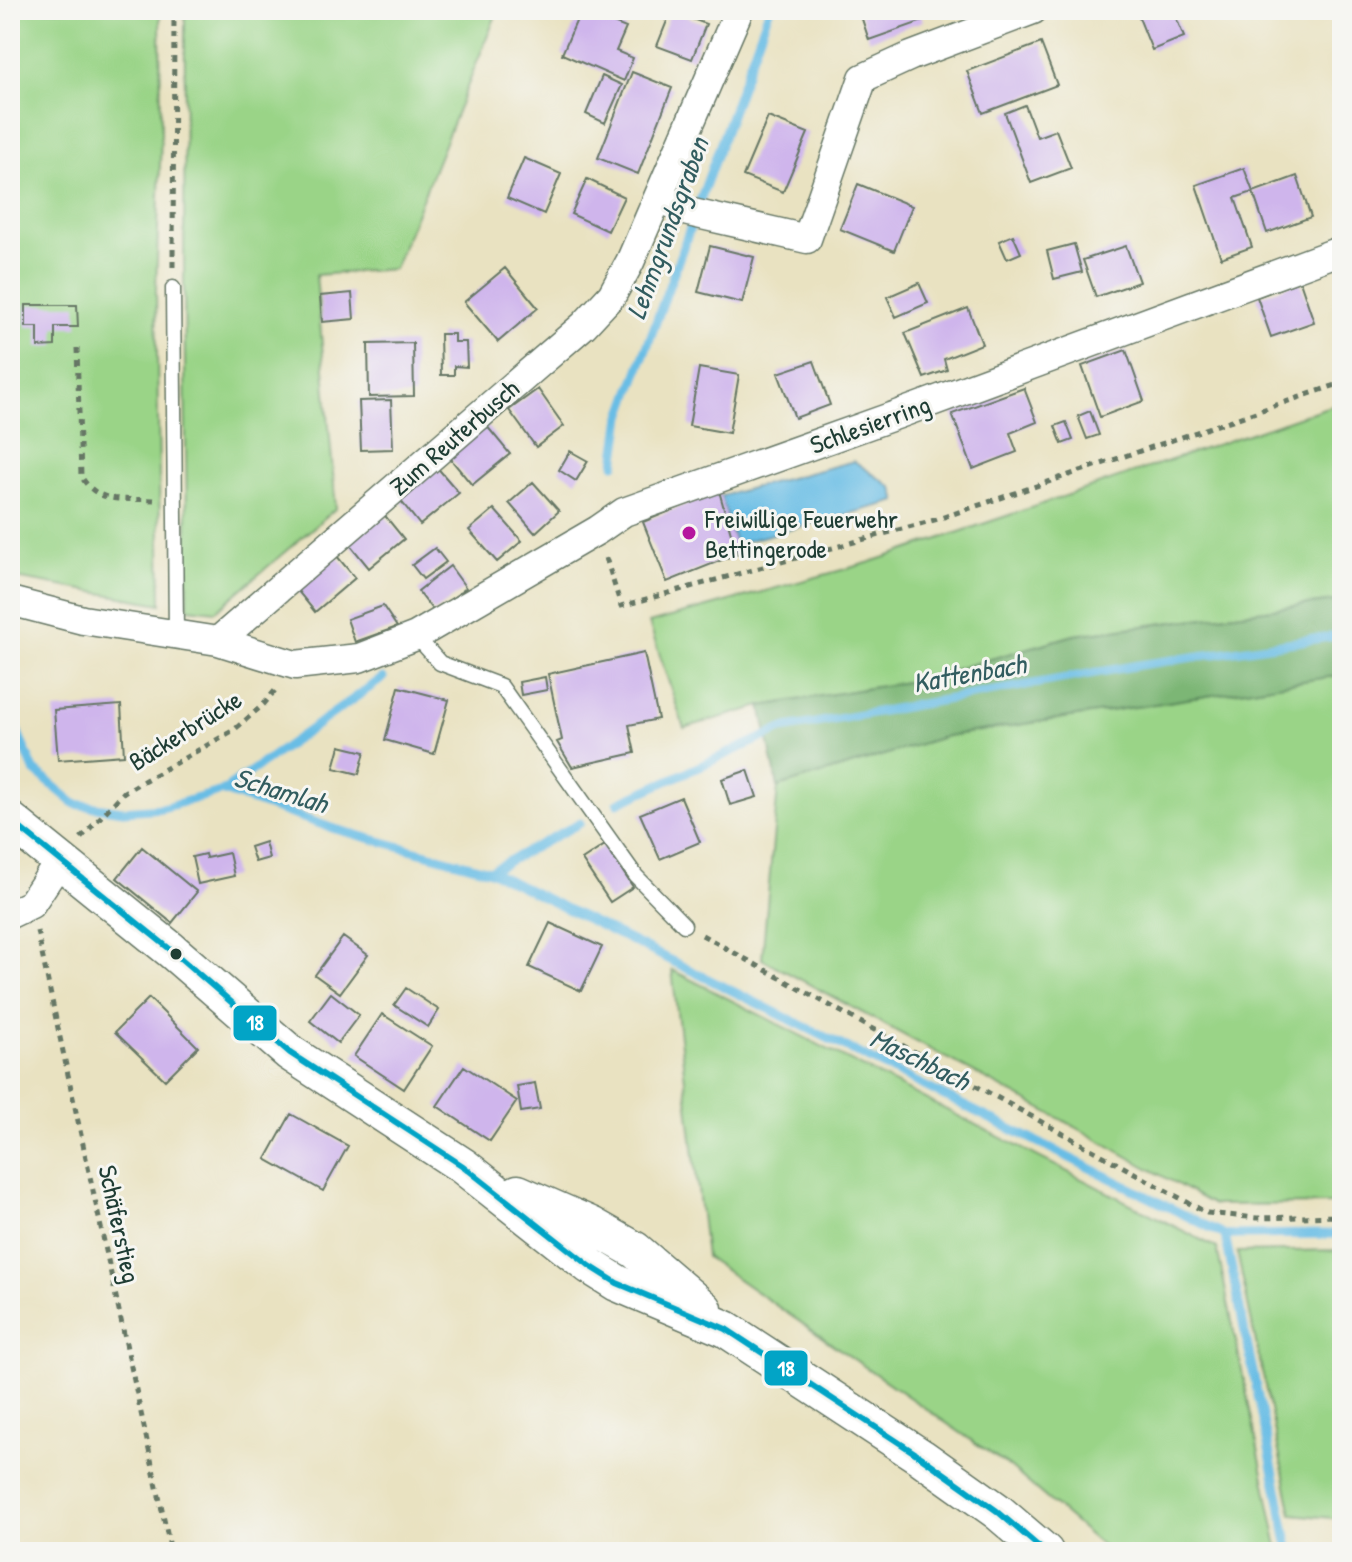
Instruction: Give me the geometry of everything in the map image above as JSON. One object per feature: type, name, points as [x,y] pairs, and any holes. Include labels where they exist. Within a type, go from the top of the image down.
[{"type":"street","name":"Zum Reuterbusch","points":[[218,641],[584,325],[612,295],[630,262],[739,10]]},
{"type":"street","points":[[659,196],[695,213],[807,239],[863,78],[911,56],[1033,10]]},
{"type":"street","name":"Schlesierring","points":[[218,641],[295,665],[359,658],[416,636],[624,512],[1342,250]]},
{"type":"street","points":[[10,601],[83,620],[218,641]]},
{"type":"street","points":[[10,820],[61,859],[290,1053],[463,1166],[561,1245],[617,1283],[726,1329],[921,1457],[997,1511],[1045,1552]]},
{"type":"street","points":[[20,909],[61,859]]},
{"type":"lane","points":[[173,288],[176,635]]},
{"type":"lane","points":[[416,636],[440,663],[501,686],[636,876],[684,925]]},
{"type":"path","points":[[173,288],[174,10]]},
{"type":"path","points":[[77,348],[81,476],[88,489],[101,497],[175,500]]},
{"type":"path","points":[[598,530],[621,606],[938,519],[1342,383]]},
{"type":"path","name":"Bäckerbrücke","points":[[93,825],[124,792],[234,730],[264,704],[295,665]]},
{"type":"path","name":"Schäferstieg","points":[[20,909],[171,1552]]},
{"type":"path","points":[[684,925],[1207,1213],[1257,1218],[1342,1216]]},
{"type":"green space","points":[[10,10],[160,10],[161,133],[156,291],[161,604],[10,577]]},
{"type":"green space","points":[[185,10],[498,10],[394,269],[316,275],[336,508],[216,611],[188,608]]},
{"type":"green space","points":[[1342,402],[1342,600],[1074,635],[918,680],[761,706],[684,728],[649,623],[871,562]]},
{"type":"green space","points":[[1342,600],[1342,675],[947,736],[778,787],[761,706],[918,680],[1074,635]]},
{"type":"green space","points":[[1342,675],[1342,1204],[1214,1205],[762,959],[778,787],[947,736]]},
{"type":"green space","points":[[672,970],[1217,1248],[1279,1552],[1109,1552],[1010,1467],[706,1257]]},
{"type":"green space","points":[[1342,1250],[1342,1519],[1292,1514],[1237,1252]]},
{"type":"water","points":[[854,461],[893,488],[897,501],[735,544],[721,496]]},
{"type":"building","points":[[581,10],[626,28],[616,51],[633,58],[624,81],[562,54]]},
{"type":"building","points":[[859,10],[919,10],[923,21],[869,40]]},
{"type":"building","points":[[1136,10],[1173,10],[1184,37],[1152,50]]},
{"type":"building","points":[[671,11],[706,24],[692,59],[657,46]]},
{"type":"building","points":[[1041,43],[1057,85],[983,113],[967,71]]},
{"type":"building","points":[[632,72],[672,88],[638,174],[598,158]]},
{"type":"building","points":[[602,76],[622,85],[605,123],[586,114]]},
{"type":"building","points":[[1025,105],[1037,137],[1056,130],[1071,168],[1031,183],[1005,113]]},
{"type":"building","points":[[768,117],[808,133],[783,192],[743,176]]},
{"type":"building","points":[[524,158],[561,174],[544,214],[507,198]]},
{"type":"building","points":[[1244,168],[1253,192],[1235,198],[1252,247],[1221,258],[1196,185]]},
{"type":"building","points":[[1297,176],[1311,217],[1267,233],[1253,192]]},
{"type":"building","points":[[587,179],[624,197],[608,231],[571,214]]},
{"type":"building","points":[[858,184],[912,206],[894,251],[840,229]]},
{"type":"building","points":[[1013,235],[1021,253],[1007,259],[999,241]]},
{"type":"building","points":[[1074,244],[1082,272],[1054,279],[1047,251]]},
{"type":"building","points":[[710,246],[754,257],[742,303],[698,292]]},
{"type":"building","points":[[1126,246],[1139,282],[1096,297],[1083,260]]},
{"type":"building","points":[[505,268],[538,308],[498,342],[464,302]]},
{"type":"building","points":[[1300,281],[1314,322],[1271,337],[1257,297]]},
{"type":"building","points":[[919,283],[928,303],[896,317],[887,297]]},
{"type":"building","points":[[352,293],[354,319],[322,322],[320,296]]},
{"type":"building","points":[[26,305],[77,305],[78,327],[55,327],[55,346],[38,347],[38,327],[26,327]]},
{"type":"building","points":[[968,308],[982,344],[944,359],[947,370],[924,378],[905,333]]},
{"type":"building","points":[[440,334],[454,334],[454,342],[466,342],[467,367],[454,366],[454,375],[441,375]]},
{"type":"building","points":[[413,343],[414,396],[369,397],[368,344]]},
{"type":"building","points":[[1126,350],[1144,401],[1100,417],[1082,366]]},
{"type":"building","points":[[814,361],[830,405],[795,418],[778,373]]},
{"type":"building","points":[[699,368],[739,375],[729,433],[689,426]]},
{"type":"building","points":[[1024,388],[1037,422],[1010,433],[1017,452],[973,469],[952,414]]},
{"type":"building","points":[[538,389],[564,426],[536,447],[509,410]]},
{"type":"building","points":[[391,400],[393,449],[361,450],[359,401]]},
{"type":"building","points":[[1090,411],[1099,435],[1087,439],[1078,416]]},
{"type":"building","points":[[1066,422],[1073,440],[1062,444],[1055,426]]},
{"type":"building","points":[[486,425],[510,454],[472,485],[448,456]]},
{"type":"building","points":[[570,451],[588,461],[576,481],[559,470]]},
{"type":"building","points":[[435,465],[459,493],[420,525],[397,496]]},
{"type":"building","points":[[533,482],[559,511],[535,533],[509,503]]},
{"type":"building","name":"Freiwillige Feuerwehr Bettingerode","points":[[719,491],[737,554],[667,582],[643,522]]},
{"type":"building","points":[[494,509],[522,541],[497,562],[469,530]]},
{"type":"building","points":[[382,512],[404,539],[369,568],[347,541]]},
{"type":"building","points":[[435,548],[446,562],[423,579],[412,565]]},
{"type":"building","points":[[332,550],[355,578],[315,612],[292,584]]},
{"type":"building","points":[[450,566],[466,588],[434,612],[418,591]]},
{"type":"building","points":[[383,606],[397,627],[355,642],[347,619]]},
{"type":"building","points":[[644,653],[658,719],[629,725],[635,753],[572,767],[557,742],[562,740],[548,674]]},
{"type":"building","points":[[545,677],[547,690],[521,695],[519,682]]},
{"type":"building","points":[[399,687],[449,700],[434,754],[385,740]]},
{"type":"building","points":[[121,705],[124,755],[58,760],[54,710]]},
{"type":"building","points":[[340,746],[365,752],[359,774],[334,768]]},
{"type":"building","points":[[748,770],[757,797],[730,805],[722,779]]},
{"type":"building","points":[[681,797],[700,842],[660,859],[640,814]]},
{"type":"building","points":[[265,842],[269,858],[255,862],[250,847]]},
{"type":"building","points":[[605,845],[633,887],[610,902],[582,860]]},
{"type":"building","points":[[142,847],[197,892],[172,923],[117,878]]},
{"type":"building","points":[[229,853],[234,876],[198,884],[192,857],[205,854],[206,858]]},
{"type":"building","points":[[550,923],[602,947],[581,991],[529,967]]},
{"type":"building","points":[[343,937],[368,955],[340,993],[315,975]]},
{"type":"building","points":[[406,988],[439,1010],[428,1027],[394,1005]]},
{"type":"building","points":[[331,993],[359,1015],[338,1043],[310,1021]]},
{"type":"building","points":[[149,998],[198,1047],[165,1080],[115,1032]]},
{"type":"building","points":[[382,1014],[432,1046],[404,1089],[354,1056]]},
{"type":"building","points":[[464,1066],[517,1101],[490,1141],[437,1106]]},
{"type":"building","points":[[535,1083],[540,1109],[521,1112],[517,1086]]},
{"type":"building","points":[[291,1114],[348,1146],[323,1191],[266,1159]]},
{"type":"waterway","name":"Lehmgrundsgraben","points":[[615,464],[622,416],[769,10]]},
{"type":"waterway","name":"Kattenbach","points":[[618,803],[782,729],[1139,665],[1342,635]]},
{"type":"waterway","name":"Lehmgrundsgraben","points":[[223,791],[383,678]]},
{"type":"waterway","name":"Maschbach","points":[[10,714],[34,770],[75,804],[123,811],[162,808],[223,791],[335,829],[490,871],[1225,1235],[1342,1234]]},
{"type":"waterway","name":"Kattenbach","points":[[490,871],[580,823]]},
{"type":"waterway","points":[[1225,1235],[1290,1552]]},
{"type":"transit line","name":"18","points":[[10,820],[171,950],[290,1053],[463,1166],[590,1266],[617,1283],[726,1329],[921,1457],[997,1511],[1045,1552]]},
{"type":"place","name":"Freiwillige Feuerwehr Bettingerode","points":[[689,533]]},
{"type":"water label","name":"Schamlah","points":[[281,790]]}]
